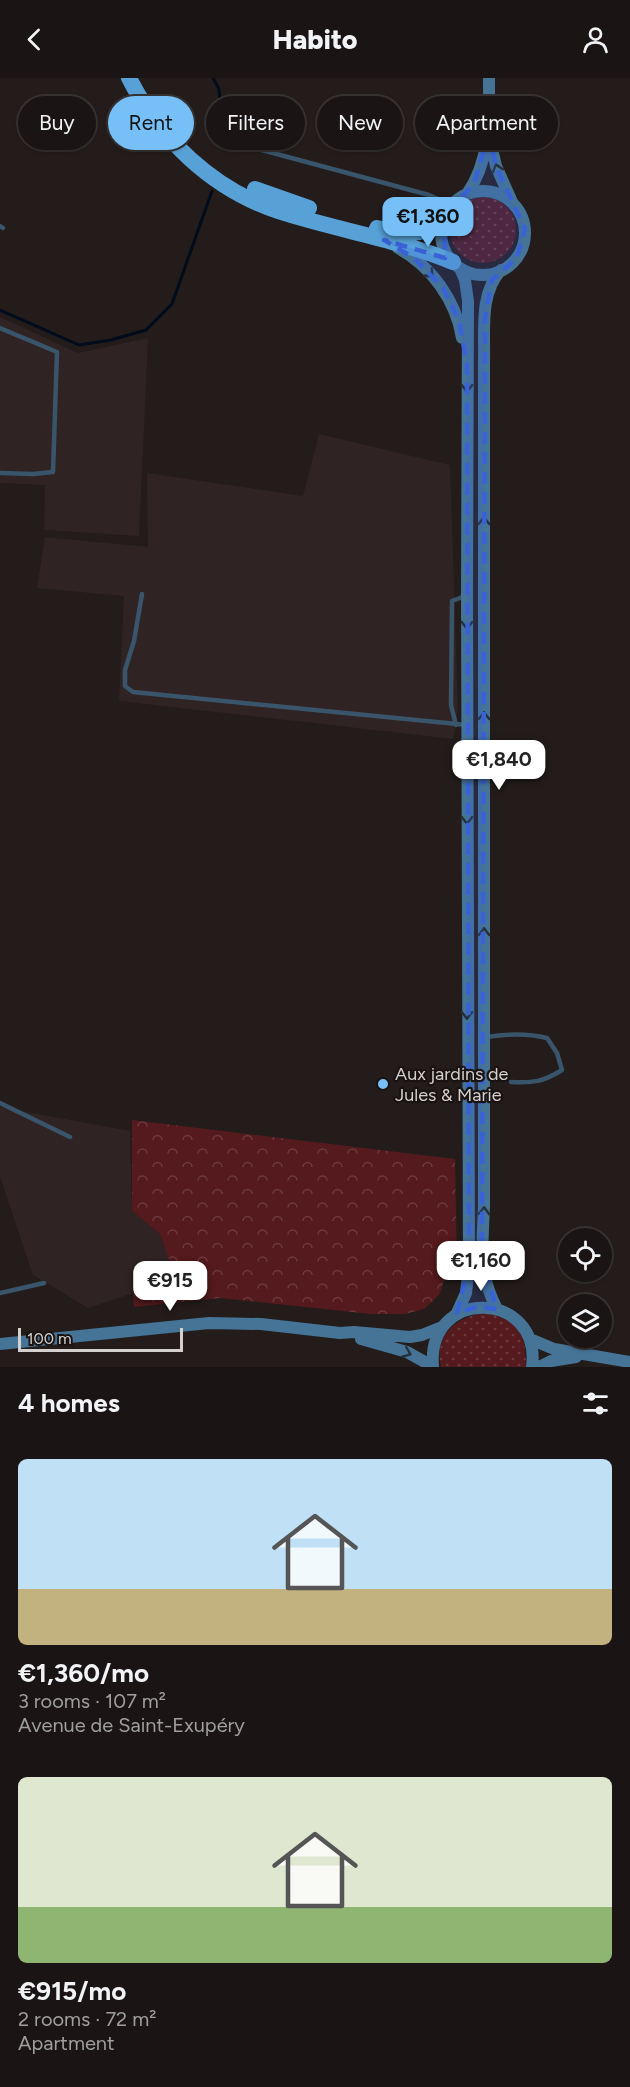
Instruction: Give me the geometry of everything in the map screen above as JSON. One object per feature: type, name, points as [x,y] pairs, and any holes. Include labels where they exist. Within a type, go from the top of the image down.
[{"type":"highway","points":[[129,78],[163,131],[190,159],[216,180],[249,199],[277,210],[384,240],[457,265]]},
{"type":"highway","points":[[140,78],[164,114],[185,139],[220,170],[248,186],[295,204],[397,232],[425,232],[442,223]]},
{"type":"main road","points":[[489,78],[489,96]]},
{"type":"main road","points":[[458,1313],[466,1293],[469,1265],[461,725],[466,595],[468,301],[465,280],[443,244],[442,223],[452,205],[467,194],[479,173],[485,150]]},
{"type":"main road","points":[[493,150],[496,166],[512,203],[523,219],[524,239],[517,258],[492,280],[485,319],[482,1272],[497,1309]]},
{"type":"main road","points":[[467,194],[486,191],[495,193],[512,203]]},
{"type":"main road","points":[[384,240],[414,258],[443,288],[459,321],[467,364]]},
{"type":"main road","points":[[457,265],[480,274],[501,270]]},
{"type":"main road","points":[[0,1344],[217,1323],[261,1324],[340,1333],[407,1352],[432,1366],[435,1339],[442,1327],[458,1313],[477,1307],[497,1309],[511,1315],[523,1326],[531,1339],[534,1356],[532,1367]]},
{"type":"main road","points":[[340,1333],[410,1337],[442,1327]]},
{"type":"main road","points":[[531,1339],[554,1349],[630,1362]]},
{"type":"main road","points":[[539,1367],[564,1358],[595,1356]]},
{"type":"lane","points":[[262,150],[429,195],[452,205]]},
{"type":"lane","points":[[0,328],[57,352],[53,472],[0,473]]},
{"type":"lane","points":[[142,594],[134,641],[125,670],[125,686],[133,692],[461,725]]},
{"type":"lane","points":[[484,1037],[509,1033],[533,1034],[547,1038],[557,1053],[562,1070],[547,1080],[529,1083],[511,1082]]},
{"type":"lane","points":[[0,1103],[70,1137]]},
{"type":"lane","points":[[0,1293],[44,1283]]},
{"type":"highlighted area","points":[[489,132],[496,166],[525,229],[517,258],[492,280],[485,319],[482,1261],[497,1309],[477,1307],[457,1313],[469,1265],[467,364],[459,321],[443,288],[414,258],[384,240],[445,258],[444,216],[474,184]]},
{"type":"shaded area","points":[[0,317],[78,353],[148,338],[139,536],[44,530],[45,485],[0,483]]},
{"type":"shaded area","points":[[319,434],[450,465],[458,709],[453,739],[119,701],[124,596],[37,588],[45,537],[148,547],[147,473],[303,496]]},
{"type":"shaded area","points":[[0,1107],[130,1131],[132,1211],[160,1234],[175,1274],[133,1293],[88,1308],[33,1275],[0,1176]]},
{"type":"green space","points":[[477,197],[489,197],[501,202],[511,212],[516,230],[514,243],[501,258],[489,263],[477,263],[465,258],[455,248],[450,236],[450,224],[455,212],[465,202]]},
{"type":"green space","points":[[132,1120],[455,1159],[457,1267],[455,1277],[445,1278],[439,1295],[424,1309],[405,1314],[371,1314],[220,1298],[134,1307],[133,1293],[174,1274],[160,1234],[132,1211]]},
{"type":"green space","points":[[484,1313],[505,1319],[518,1330],[524,1345],[526,1367],[441,1367],[441,1346],[449,1330],[464,1319]]},
{"type":"waterway","points":[[213,78],[219,89],[220,96]]},
{"type":"waterway","points":[[0,310],[79,345],[111,340],[146,330],[172,304],[212,191]]},
{"type":"place","name":"Aux jardins de Jules & Marie","points":[[383,1084]]}]
